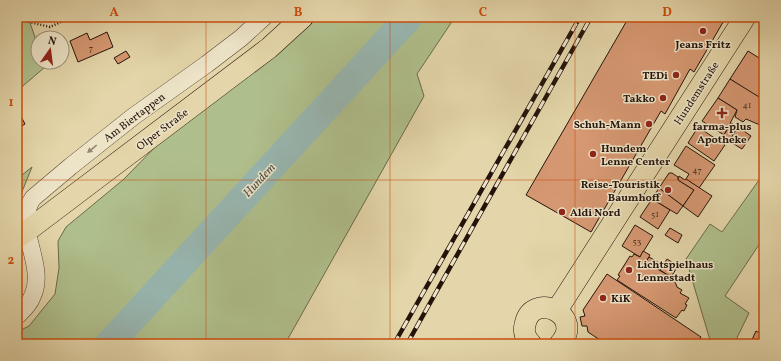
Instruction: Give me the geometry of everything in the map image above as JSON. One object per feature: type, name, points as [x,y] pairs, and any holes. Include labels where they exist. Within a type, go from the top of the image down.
[{"type":"main road","name":"Olper Straße","points":[[22,234],[269,48],[303,17]]},
{"type":"main road","name":"Hundemstraße","points":[[557,310],[745,17]]},
{"type":"main road","points":[[531,344],[524,330],[525,323],[532,312],[544,307],[557,310],[562,315],[567,327],[566,334],[560,344]]},
{"type":"street","name":"Am Biertappen","points":[[17,316],[28,304],[36,286],[37,272],[22,234],[26,211],[33,198],[134,116],[241,38],[264,17]]},
{"type":"path","points":[[17,19],[50,27],[71,17]]},
{"type":"green space","points":[[17,17],[28,17],[32,30],[30,30],[30,70],[42,70],[17,91]]},
{"type":"green space","points":[[318,17],[455,17],[417,74],[424,96],[285,344],[17,344],[17,332],[29,326],[55,294],[59,268],[58,241],[66,227],[124,179],[160,142],[271,58]]},
{"type":"green space","points":[[32,167],[17,204],[17,179]]},
{"type":"green space","points":[[764,173],[764,237],[725,296],[749,313],[734,344],[708,344],[710,340],[686,259],[710,224],[722,232]]},
{"type":"building","name":"Hundem Lenne Center","points":[[629,17],[726,17],[694,72],[690,69],[665,114],[661,111],[591,232],[526,195]]},
{"type":"building","points":[[107,32],[113,47],[78,62],[70,41],[87,33],[90,40]]},
{"type":"building","points":[[126,51],[130,57],[118,64],[114,58]]},
{"type":"building","points":[[748,51],[764,61],[764,90],[759,98],[730,79]]},
{"type":"building","points":[[730,79],[764,100],[764,118],[760,125],[746,119],[743,122],[735,117],[737,110],[718,98]]},
{"type":"building","name":"farma-plus Apotheke","points":[[718,98],[737,110],[724,135],[702,121]]},
{"type":"building","points":[[17,109],[25,124],[17,129]]},
{"type":"building","points":[[731,123],[738,127],[729,141],[724,135]]},
{"type":"building","points":[[698,127],[725,145],[714,161],[688,143]]},
{"type":"building","points":[[738,127],[751,136],[742,149],[729,141]]},
{"type":"building","points":[[686,146],[715,165],[699,188],[686,179],[689,174],[674,165]]},
{"type":"building","points":[[669,173],[672,173],[678,177],[678,180],[694,190],[683,206],[659,188]]},
{"type":"building","points":[[679,176],[712,196],[698,217],[683,206],[694,190],[678,180]]},
{"type":"building","points":[[659,188],[683,206],[677,214],[652,199]]},
{"type":"building","points":[[652,199],[670,210],[658,229],[640,217]]},
{"type":"building","points":[[635,225],[653,236],[640,257],[622,246]]},
{"type":"building","points":[[670,228],[682,235],[678,243],[665,235]]},
{"type":"building","points":[[643,251],[650,255],[646,262],[674,279],[677,287],[682,290],[680,293],[689,298],[685,304],[687,305],[684,311],[682,310],[676,318],[617,280],[620,276],[618,275],[630,256],[632,257],[634,254],[640,257]]},
{"type":"building","points":[[649,257],[663,265],[660,270],[646,262]]},
{"type":"building","points":[[667,259],[678,266],[671,277],[660,270]]},
{"type":"building","points":[[607,274],[701,337],[697,344],[606,344],[588,332],[587,326],[582,326],[580,317],[585,316],[583,310]]},
{"type":"building","points":[[756,331],[764,335],[764,344],[750,344]]},
{"type":"waterway","name":"Hundem","points":[[109,344],[409,17]]},
{"type":"railway","points":[[394,344],[580,17]]},
{"type":"railway","points":[[407,344],[591,17]]},
{"type":"place","name":"Jeans Fritz","points":[[703,31]]},
{"type":"place","name":"TEDi","points":[[676,75]]},
{"type":"place","name":"Takko","points":[[663,98]]},
{"type":"place","name":"farma-plus Apotheke","points":[[722,113]]},
{"type":"place","name":"Schuh-Mann","points":[[649,124]]},
{"type":"place","name":"Hundem Lenne Center","points":[[593,154]]},
{"type":"place","name":"Reise-Touristik Baumhoff","points":[[668,190]]},
{"type":"place","name":"Aldi Nord","points":[[562,212]]},
{"type":"place","name":"Lichtspielhaus Lennestadt","points":[[629,270]]},
{"type":"place","name":"KiK","points":[[603,298]]}]
